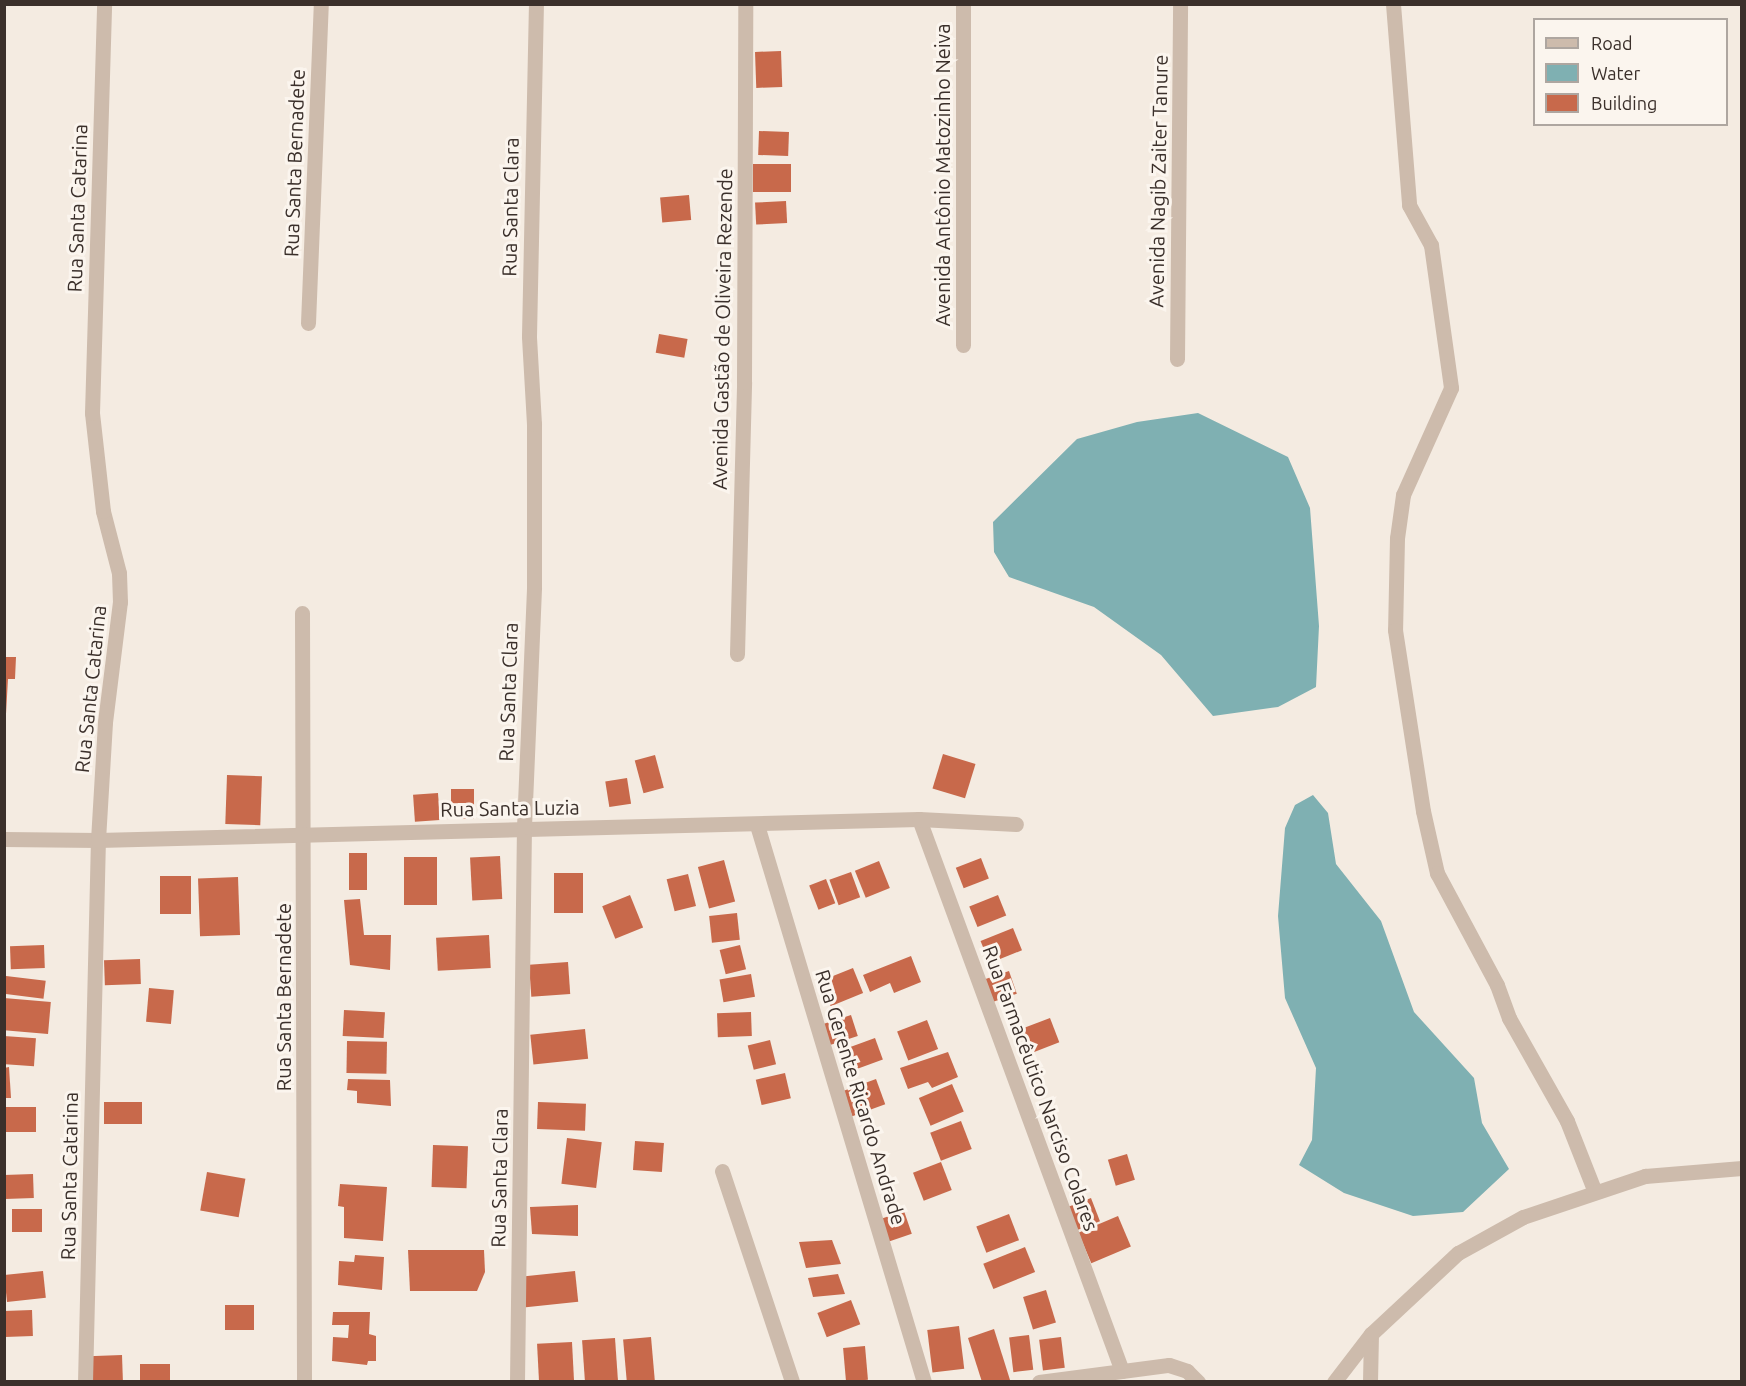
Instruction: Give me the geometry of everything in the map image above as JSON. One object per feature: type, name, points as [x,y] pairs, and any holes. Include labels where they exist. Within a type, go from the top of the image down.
[{"type":"street","name":"Rua Santa Catarina","points":[[85,1382],[98,840],[105,722],[120,602],[119,573],[103,511],[92,413],[104,4]]},
{"type":"street","name":"Rua Santa Bernadete","points":[[309,323],[321,4]]},
{"type":"street","name":"Rua Santa Clara","points":[[518,1382],[524,827],[534,587],[534,424],[529,336],[536,4]]},
{"type":"street","name":"Avenida Gastão de Oliveira Rezende","points":[[737,654],[744,382],[745,4]]},
{"type":"street","name":"Avenida Antônio Matozinho Neiva","points":[[963,4],[963,345]]},
{"type":"street","name":"Avenida Nagib Zaiter Tanure","points":[[1177,359],[1180,4]]},
{"type":"street","points":[[1393,4],[1409,205],[1431,245],[1450,388],[1403,495],[1397,538],[1395,630],[1423,811],[1437,873],[1497,985],[1509,1018],[1567,1121],[1595,1192]]},
{"type":"street","name":"Rua Santa Bernadete","points":[[302,613],[304,1382]]},
{"type":"street","name":"Rua Santa Luzia","points":[[4,839],[98,840],[524,827],[757,825],[919,819],[1016,824]]},
{"type":"street","name":"Rua Farmacêutico Narciso Colares","points":[[919,819],[1122,1371]]},
{"type":"street","name":"Rua Gerente Ricardo Andrade","points":[[757,825],[924,1382]]},
{"type":"street","points":[[1334,1382],[1371,1334],[1458,1253],[1523,1217],[1645,1176],[1742,1168]]},
{"type":"street","points":[[722,1171],[792,1382]]},
{"type":"street","points":[[1370,1382],[1371,1334]]},
{"type":"street","points":[[1039,1382],[1169,1365],[1187,1371],[1198,1382]]},
{"type":"water","points":[[1198,413],[1288,457],[1310,508],[1319,626],[1316,687],[1278,707],[1213,716],[1161,655],[1094,607],[1009,577],[994,552],[993,522],[1077,439],[1137,422]]},
{"type":"water","points":[[1313,795],[1328,813],[1336,864],[1381,921],[1414,1012],[1474,1078],[1482,1123],[1509,1169],[1463,1212],[1413,1216],[1344,1193],[1299,1165],[1312,1140],[1316,1068],[1285,998],[1278,916],[1285,828],[1295,805]]},
{"type":"building","points":[[781,51],[782,87],[756,88],[755,52]]},
{"type":"building","points":[[759,131],[789,132],[788,156],[758,155]]},
{"type":"building","points":[[753,164],[791,164],[791,192],[753,192]]},
{"type":"building","points":[[689,195],[691,220],[662,222],[660,198]]},
{"type":"building","points":[[786,201],[787,223],[756,225],[755,203]]},
{"type":"building","points":[[659,334],[688,339],[684,358],[656,353]]},
{"type":"building","points":[[4,657],[16,657],[15,679],[8,679],[6,714]]},
{"type":"building","points":[[943,754],[976,764],[965,798],[932,788]]},
{"type":"building","points":[[655,755],[664,788],[644,793],[635,760]]},
{"type":"building","points":[[227,775],[262,776],[260,825],[225,824]]},
{"type":"building","points":[[627,778],[631,804],[609,807],[605,781]]},
{"type":"building","points":[[451,789],[474,789],[474,819],[451,819]]},
{"type":"building","points":[[438,793],[440,820],[415,822],[413,795]]},
{"type":"building","points":[[349,853],[367,853],[367,890],[349,890]]},
{"type":"building","points":[[500,856],[502,899],[472,901],[470,858]]},
{"type":"building","points":[[404,857],[437,857],[437,905],[404,905]]},
{"type":"building","points":[[981,858],[989,879],[964,888],[956,868]]},
{"type":"building","points":[[724,860],[735,902],[709,909],[698,867]]},
{"type":"building","points":[[879,861],[890,888],[866,898],[855,871]]},
{"type":"building","points":[[851,872],[860,897],[839,905],[829,880]]},
{"type":"building","points":[[554,873],[583,873],[583,913],[554,913]]},
{"type":"building","points":[[688,874],[696,906],[675,911],[667,879]]},
{"type":"building","points":[[160,876],[191,876],[191,914],[160,914]]},
{"type":"building","points":[[238,877],[240,935],[200,936],[198,878]]},
{"type":"building","points":[[826,879],[835,903],[819,910],[809,885]]},
{"type":"building","points":[[630,895],[643,927],[615,939],[602,906]]},
{"type":"building","points":[[998,895],[1006,915],[977,927],[969,907]]},
{"type":"building","points":[[360,899],[364,935],[391,935],[390,970],[350,965],[344,900]]},
{"type":"building","points":[[737,913],[740,940],[712,943],[709,916]]},
{"type":"building","points":[[1013,928],[1022,950],[990,963],[981,941]]},
{"type":"building","points":[[489,935],[491,968],[438,971],[436,938]]},
{"type":"building","points":[[44,945],[45,968],[11,969],[10,946]]},
{"type":"building","points":[[740,945],[746,969],[726,974],[720,950]]},
{"type":"building","points":[[911,956],[921,982],[894,993],[890,983],[870,992],[863,975]]},
{"type":"building","points":[[140,959],[141,984],[105,985],[104,960]]},
{"type":"building","points":[[568,962],[570,994],[531,997],[529,965]]},
{"type":"building","points":[[853,968],[863,993],[831,1006],[821,981]]},
{"type":"building","points":[[1009,971],[1017,994],[988,1004],[980,981]]},
{"type":"building","points":[[751,974],[755,997],[723,1002],[719,980]]},
{"type":"building","points":[[6,976],[46,981],[44,999],[4,994]]},
{"type":"building","points":[[149,988],[174,990],[171,1024],[146,1022]]},
{"type":"building","points":[[4,998],[51,1002],[48,1034],[4,1030]]},
{"type":"building","points":[[344,1010],[385,1012],[384,1038],[343,1036]]},
{"type":"building","points":[[751,1012],[752,1036],[718,1037],[717,1013]]},
{"type":"building","points":[[851,1015],[858,1036],[829,1045],[822,1024]]},
{"type":"building","points":[[1050,1018],[1059,1042],[1030,1053],[1021,1029]]},
{"type":"building","points":[[927,1020],[938,1049],[908,1060],[897,1031]]},
{"type":"building","points":[[585,1029],[588,1059],[533,1065],[530,1035]]},
{"type":"building","points":[[4,1036],[36,1038],[34,1066],[4,1064]]},
{"type":"building","points":[[875,1038],[883,1060],[850,1072],[842,1050]]},
{"type":"building","points":[[770,1040],[776,1064],[754,1070],[748,1046]]},
{"type":"building","points":[[347,1041],[387,1042],[386,1074],[346,1073]]},
{"type":"building","points":[[948,1052],[958,1077],[932,1088],[928,1082],[908,1089],[900,1068]]},
{"type":"building","points":[[9,1067],[11,1098],[4,1098],[4,1068]]},
{"type":"building","points":[[785,1073],[791,1098],[762,1105],[756,1080]]},
{"type":"building","points":[[348,1079],[390,1080],[391,1106],[357,1103],[357,1091],[347,1090]]},
{"type":"building","points":[[876,1079],[885,1104],[852,1116],[843,1091]]},
{"type":"building","points":[[952,1084],[964,1112],[931,1126],[919,1098]]},
{"type":"building","points":[[104,1102],[142,1102],[142,1124],[104,1124]]},
{"type":"building","points":[[538,1102],[586,1104],[585,1131],[537,1129]]},
{"type":"building","points":[[4,1107],[36,1107],[36,1132],[4,1132]]},
{"type":"building","points":[[961,1121],[972,1149],[941,1161],[930,1133]]},
{"type":"building","points":[[567,1138],[602,1142],[596,1188],[561,1184]]},
{"type":"building","points":[[635,1141],[664,1143],[662,1172],[633,1170]]},
{"type":"building","points":[[433,1145],[468,1146],[467,1188],[432,1187]]},
{"type":"building","points":[[1127,1154],[1135,1180],[1116,1186],[1108,1160]]},
{"type":"building","points":[[941,1162],[952,1190],[924,1201],[913,1173]]},
{"type":"building","points":[[207,1172],[245,1179],[239,1217],[200,1210]]},
{"type":"building","points":[[33,1174],[34,1198],[5,1199],[4,1175]]},
{"type":"building","points":[[340,1184],[387,1187],[383,1241],[344,1238],[344,1207],[338,1206]]},
{"type":"building","points":[[1091,1198],[1100,1221],[1073,1232],[1064,1208]]},
{"type":"building","points":[[578,1205],[578,1236],[532,1234],[530,1207]]},
{"type":"building","points":[[12,1209],[42,1209],[42,1232],[12,1232]]},
{"type":"building","points":[[904,1211],[912,1234],[885,1243],[878,1220]]},
{"type":"building","points":[[1009,1214],[1019,1240],[986,1253],[976,1227]]},
{"type":"building","points":[[1118,1216],[1131,1246],[1091,1263],[1078,1233]]},
{"type":"building","points":[[832,1240],[841,1264],[806,1268],[799,1242]]},
{"type":"building","points":[[1025,1247],[1035,1272],[993,1289],[983,1264]]},
{"type":"building","points":[[408,1250],[484,1250],[485,1272],[477,1291],[410,1291]]},
{"type":"building","points":[[355,1255],[384,1257],[382,1290],[338,1285],[339,1261],[354,1262]]},
{"type":"building","points":[[43,1271],[46,1298],[7,1302],[4,1275]]},
{"type":"building","points":[[575,1271],[578,1302],[524,1308],[520,1277]]},
{"type":"building","points":[[838,1274],[845,1294],[813,1297],[808,1278]]},
{"type":"building","points":[[1046,1290],[1056,1323],[1033,1330],[1023,1297]]},
{"type":"building","points":[[851,1300],[860,1324],[827,1337],[817,1313]]},
{"type":"building","points":[[225,1305],[254,1305],[254,1330],[225,1330]]},
{"type":"building","points":[[32,1310],[33,1336],[5,1337],[4,1311]]},
{"type":"building","points":[[333,1312],[370,1312],[369,1334],[376,1336],[376,1361],[368,1361],[367,1365],[332,1361],[333,1337],[348,1338],[349,1325],[332,1325]]},
{"type":"building","points":[[959,1326],[964,1369],[932,1373],[927,1330]]},
{"type":"building","points":[[994,1329],[1010,1380],[982,1382],[968,1338]]},
{"type":"building","points":[[1029,1335],[1033,1370],[1013,1372],[1009,1337]]},
{"type":"building","points":[[651,1337],[655,1382],[627,1382],[623,1339]]},
{"type":"building","points":[[1061,1337],[1065,1368],[1043,1370],[1039,1340]]},
{"type":"building","points":[[615,1338],[618,1382],[585,1382],[582,1340]]},
{"type":"building","points":[[572,1342],[574,1382],[539,1382],[537,1344]]},
{"type":"building","points":[[865,1346],[868,1380],[846,1382],[843,1348]]},
{"type":"building","points":[[122,1355],[123,1382],[89,1382],[88,1356]]},
{"type":"building","points":[[140,1364],[170,1364],[170,1382],[140,1382]]}]
